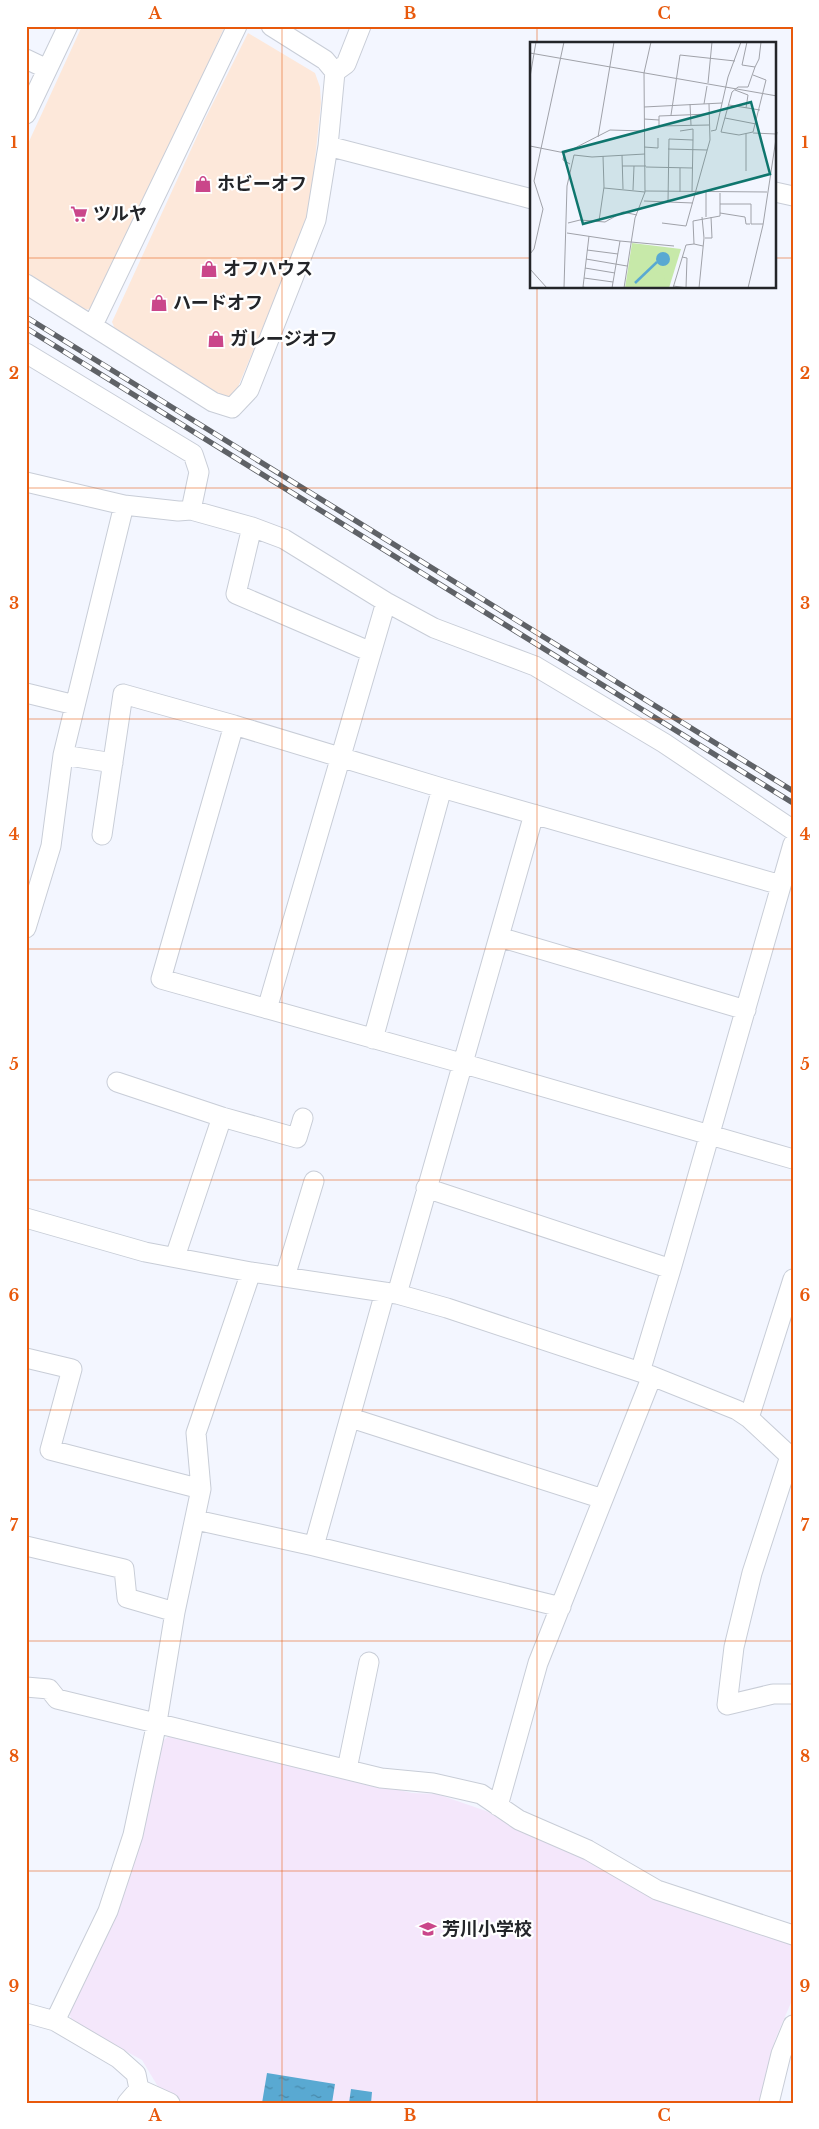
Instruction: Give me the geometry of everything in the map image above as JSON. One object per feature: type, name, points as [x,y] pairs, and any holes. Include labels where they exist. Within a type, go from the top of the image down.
[{"type":"street","points":[[26,114],[68,26]]},
{"type":"street","points":[[93,325],[237,26]]},
{"type":"street","points":[[26,284],[213,402],[232,408],[249,390],[316,220],[328,146],[335,72],[325,60],[271,26]]},
{"type":"street","points":[[335,72],[346,64],[361,26]]},
{"type":"street","points":[[26,59],[48,69]]},
{"type":"street","points":[[328,146],[530,198]]},
{"type":"street","points":[[26,353],[193,454],[200,472],[191,510]]},
{"type":"street","points":[[26,482],[124,505],[178,511],[191,510],[252,526],[284,539],[386,602],[434,628],[535,666],[664,743],[793,830]]},
{"type":"street","points":[[26,928],[51,846],[64,755],[124,505]]},
{"type":"street","points":[[252,526],[236,594],[371,652]]},
{"type":"street","points":[[267,1009],[386,602]]},
{"type":"street","points":[[26,693],[75,706]]},
{"type":"street","points":[[102,835],[123,694],[781,885]]},
{"type":"street","points":[[234,725],[161,979],[793,1159]]},
{"type":"street","points":[[64,755],[113,763]]},
{"type":"street","points":[[373,1039],[442,788]]},
{"type":"street","points":[[314,1546],[351,1418],[426,1188],[534,814]]},
{"type":"street","points":[[498,1806],[538,1663],[603,1499],[646,1374],[671,1270],[793,844]]},
{"type":"street","points":[[499,937],[746,1010]]},
{"type":"street","points":[[117,1082],[222,1117],[298,1138],[303,1118]]},
{"type":"street","points":[[174,1257],[222,1117]]},
{"type":"street","points":[[285,1277],[314,1181]]},
{"type":"street","points":[[426,1188],[671,1270]]},
{"type":"street","points":[[26,1218],[145,1252],[251,1272],[391,1293],[448,1308],[646,1374],[737,1410],[749,1418],[791,1458],[752,1573],[734,1647],[727,1705],[773,1694],[793,1694]]},
{"type":"street","points":[[55,2021],[108,1911],[133,1835],[157,1722],[175,1612],[196,1520],[201,1489],[196,1433],[251,1272]]},
{"type":"street","points":[[749,1418],[790,1303],[793,1279]]},
{"type":"street","points":[[26,1358],[72,1370],[50,1450],[201,1489]]},
{"type":"street","points":[[351,1418],[603,1499]]},
{"type":"street","points":[[196,1520],[314,1546],[561,1607]]},
{"type":"street","points":[[26,1546],[124,1569],[127,1598],[175,1612]]},
{"type":"street","points":[[346,1769],[369,1662]]},
{"type":"street","points":[[26,1687],[50,1689],[56,1699],[157,1722],[380,1778],[433,1783],[481,1794],[519,1820],[588,1850],[657,1890],[793,1935]]},
{"type":"street","points":[[26,2013],[55,2021],[118,2058],[136,2074],[133,2096],[170,2103]]},
{"type":"street","points":[[770,2103],[781,2054],[793,2025]]},
{"type":"shaded area","name":"ツルヤ","points":[[82,26],[225,26],[91,309],[82,310],[26,275],[26,148]]},
{"type":"shaded area","points":[[248,33],[315,73],[320,87],[321,103],[310,207],[300,238],[233,399],[227,399],[115,329],[112,322],[205,119]]},
{"type":"shaded area","name":"芳川小学校","points":[[169,1736],[412,1793],[437,1794],[486,1811],[507,1822],[793,1944],[793,1998],[775,2040],[761,2103],[182,2103],[177,2101],[160,2090],[142,2060],[72,2022],[69,2012],[161,1742]]},
{"type":"water","points":[[267,2073],[335,2084],[332,2103],[262,2103]]},
{"type":"water","points":[[351,2089],[372,2092],[371,2103],[349,2103]]},
{"type":"railway","points":[[26,317],[793,791]]},
{"type":"railway","points":[[26,328],[793,803]]},
{"type":"place","name":"ホビーオフ","points":[[203,184]]},
{"type":"place","name":"ツルヤ","points":[[79,214]]},
{"type":"place","name":"オフハウス","points":[[209,269]]},
{"type":"place","name":"ハードオフ","points":[[159,303]]},
{"type":"place","name":"ガレージオフ","points":[[216,339]]},
{"type":"place","name":"芳川小学校","points":[[428,1929]]}]
